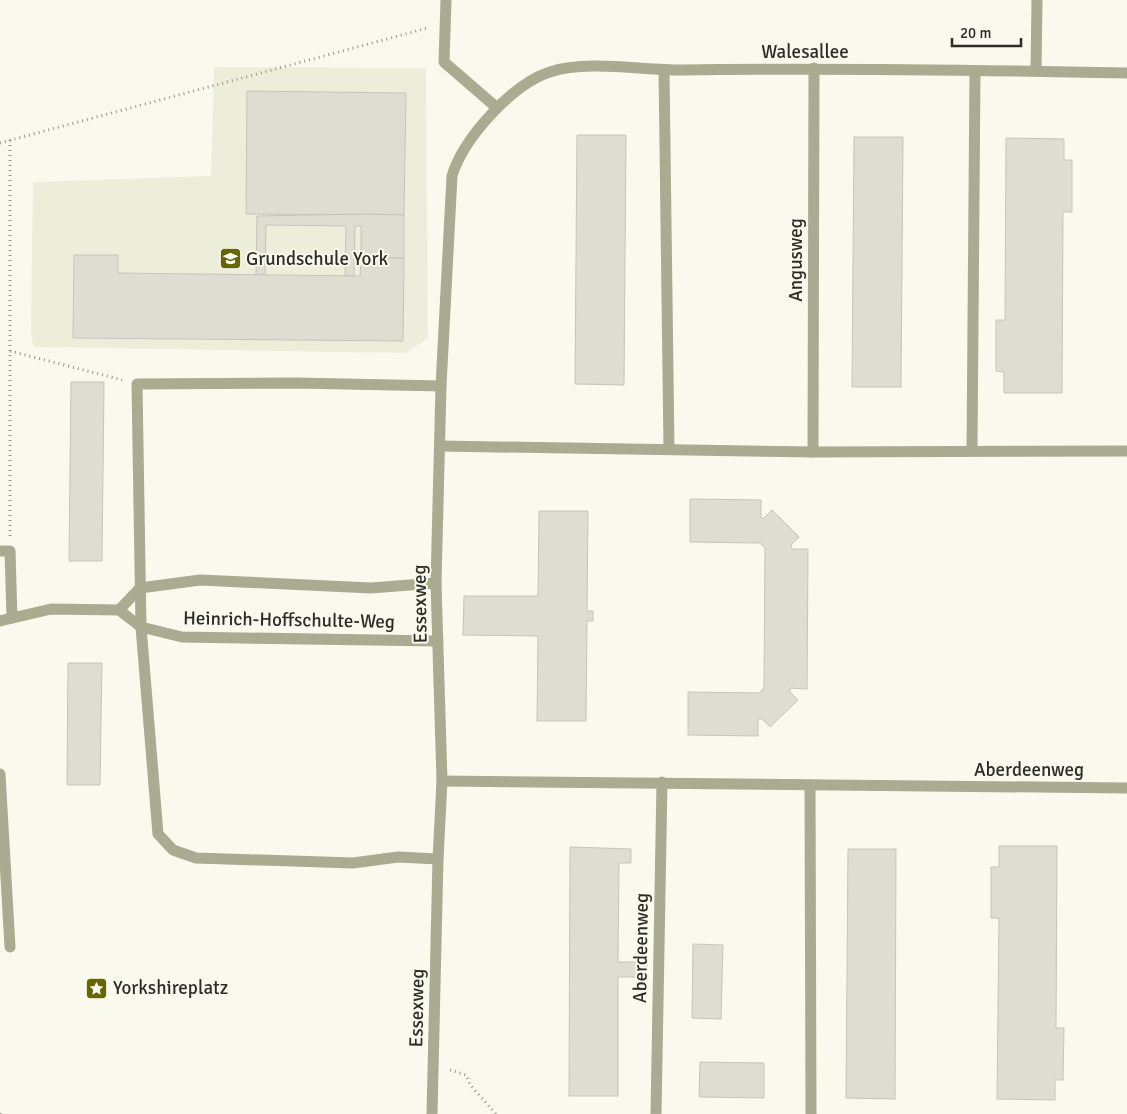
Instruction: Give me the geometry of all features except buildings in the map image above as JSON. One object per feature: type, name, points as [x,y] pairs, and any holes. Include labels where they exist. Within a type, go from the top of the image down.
[{"type":"lane","points":[[446,0],[444,62],[496,107]]},
{"type":"lane","points":[[1036,71],[1037,0]]},
{"type":"lane","name":"Walesallee","points":[[496,107],[516,89],[548,72],[574,66],[664,70],[814,68],[1127,73]]},
{"type":"lane","name":"Angusweg","points":[[813,452],[814,68]]},
{"type":"lane","points":[[664,70],[669,449]]},
{"type":"lane","points":[[972,450],[975,71]]},
{"type":"lane","name":"Essexweg","points":[[432,1114],[438,859],[442,781],[436,583],[441,386],[452,176],[456,164],[496,107]]},
{"type":"lane","points":[[438,859],[398,857],[353,863],[196,858],[173,850],[158,834],[141,627],[137,384],[297,383],[441,386]]},
{"type":"lane","points":[[440,446],[813,452],[1127,451]]},
{"type":"lane","points":[[5,551],[6,620],[51,609],[119,610],[141,627]]},
{"type":"lane","points":[[119,610],[140,588],[200,580],[371,588],[408,587],[436,583]]},
{"type":"lane","name":"Heinrich-Hoffschulte-Weg","points":[[141,627],[182,637],[438,641]]},
{"type":"lane","points":[[0,774],[10,947]]},
{"type":"lane","name":"Aberdeenweg","points":[[442,781],[1127,788]]},
{"type":"lane","name":"Aberdeenweg","points":[[656,1114],[662,782]]},
{"type":"lane","points":[[810,785],[811,1114]]},
{"type":"path","points":[[0,143],[445,24]]},
{"type":"path","points":[[5,551],[10,351],[10,140]]},
{"type":"path","points":[[10,351],[137,384]]},
{"type":"path","points":[[433,1066],[466,1075],[471,1086],[496,1114]]},
{"type":"shaded area","name":"Grundschule York","points":[[214,67],[426,68],[428,338],[406,353],[34,347],[31,336],[33,182],[211,176]]},
{"type":"place","name":"Grundschule York","points":[[230,259]]},
{"type":"place","name":"Yorkshireplatz","points":[[97,988]]}]
